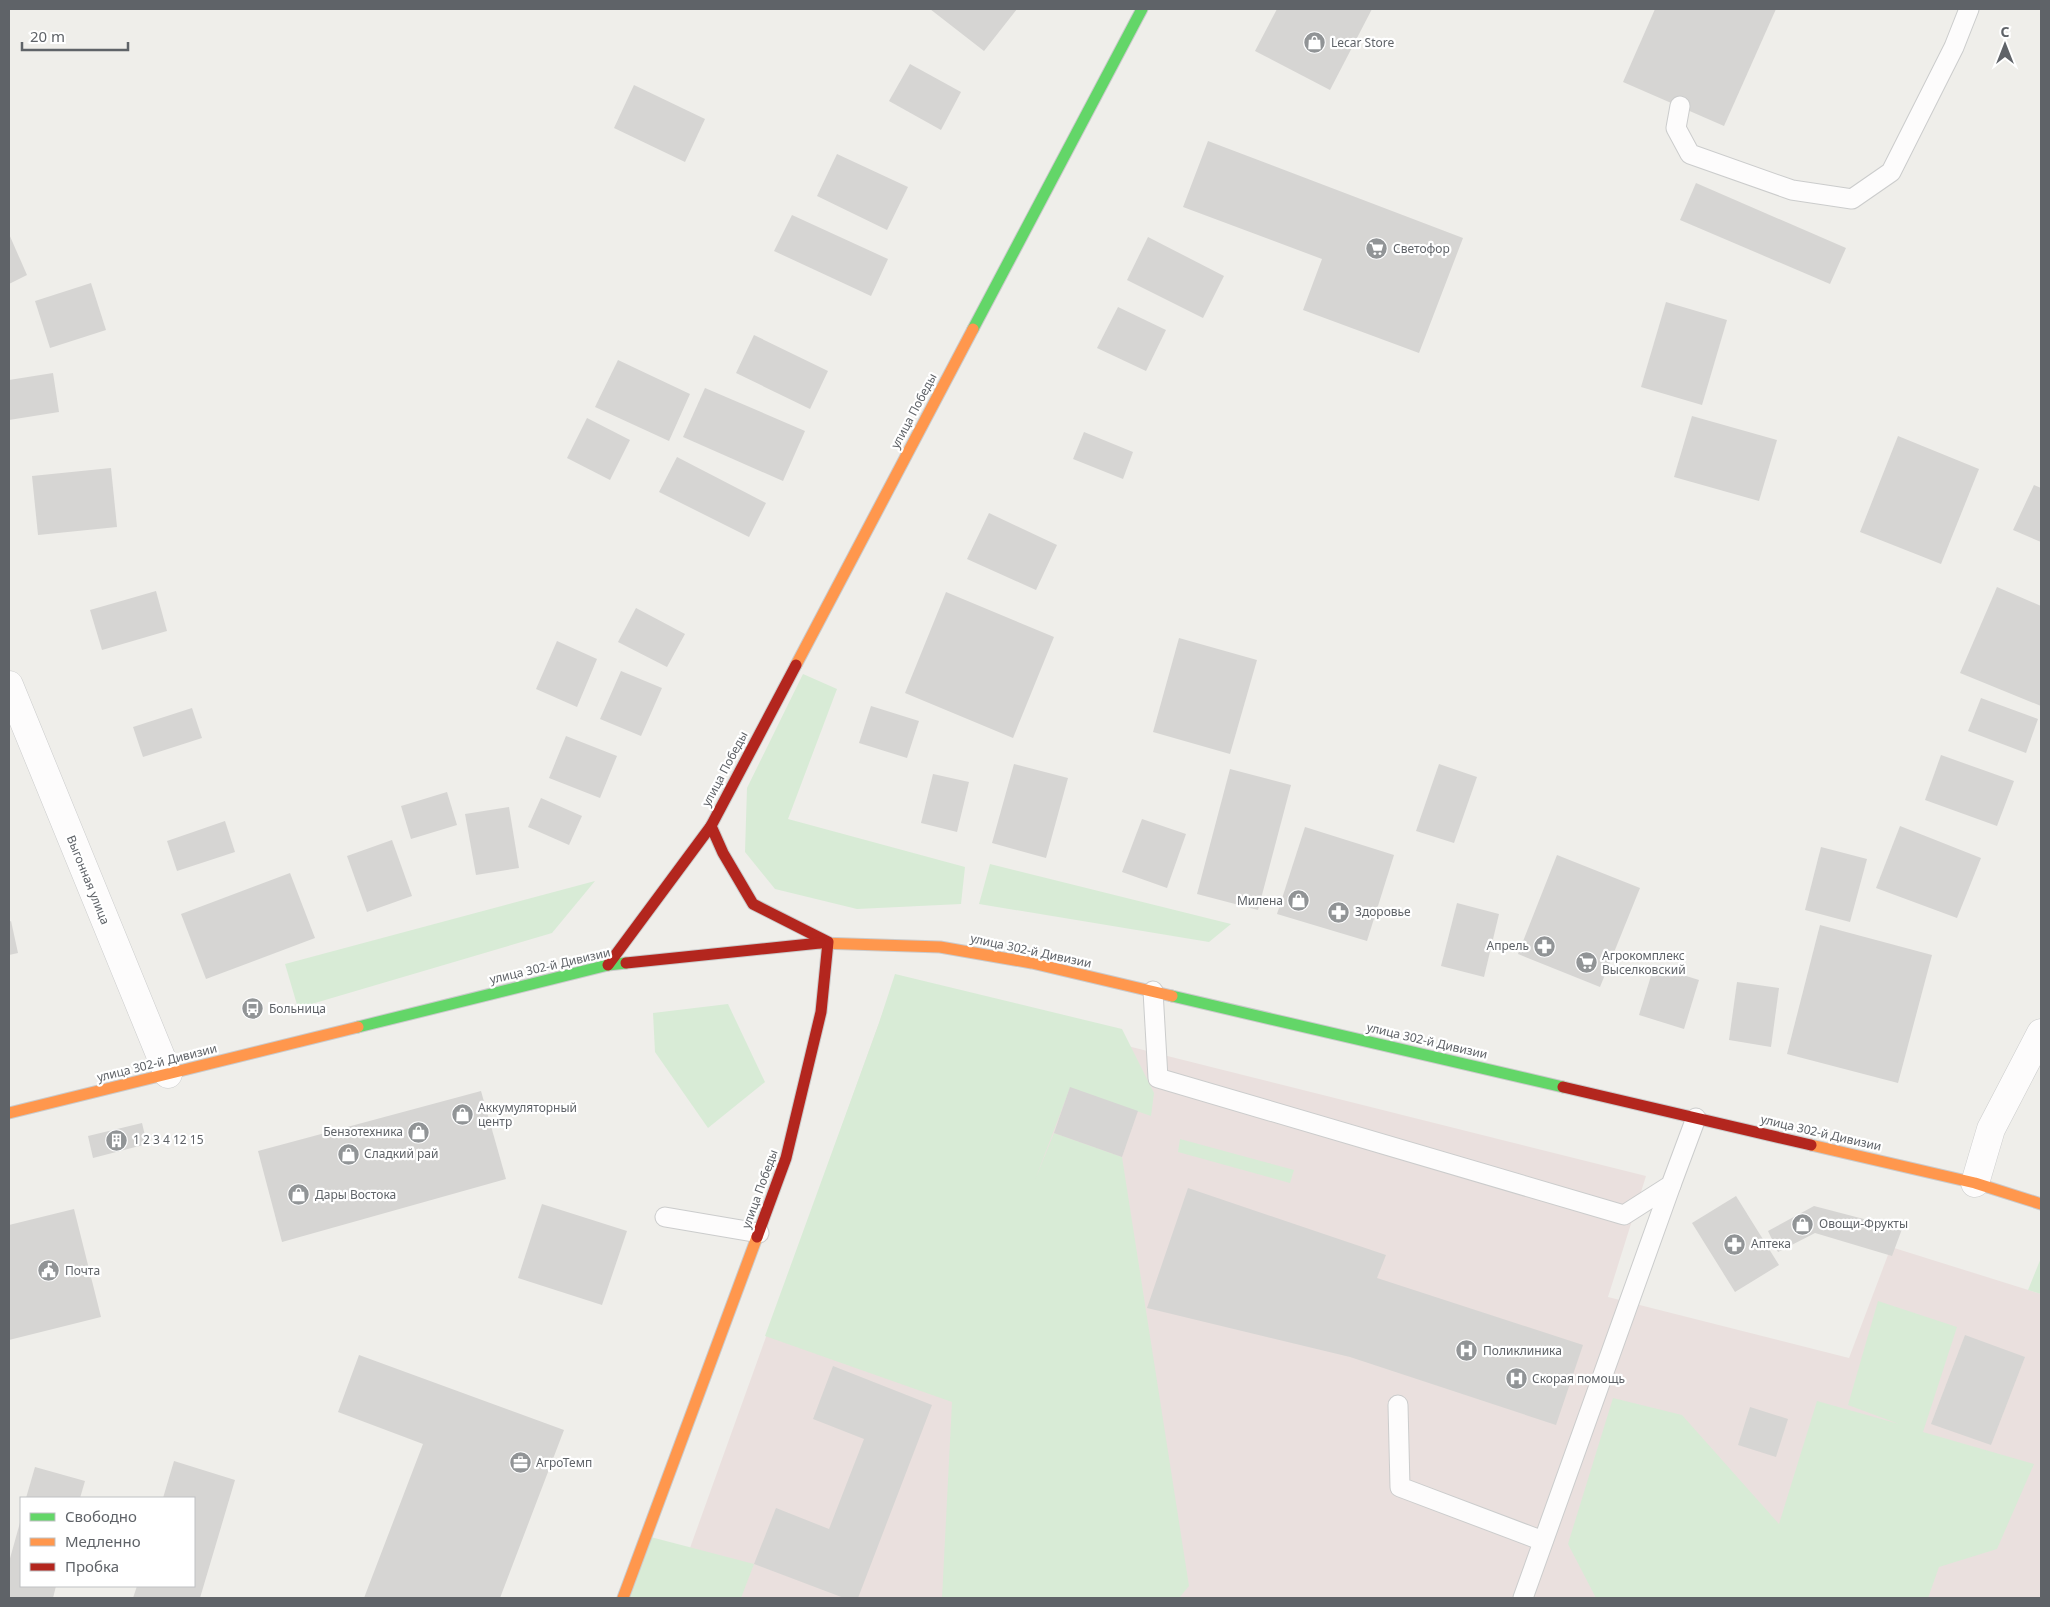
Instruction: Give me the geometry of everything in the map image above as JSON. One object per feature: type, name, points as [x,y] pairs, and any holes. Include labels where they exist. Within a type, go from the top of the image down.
[{"type":"main road","name":"улица Победы","points":[[608,965],[710,826],[1142,9]]},
{"type":"main road","name":"улица Победы","points":[[623,1598],[786,1158],[822,1012],[828,942],[754,904],[723,853],[710,826]]},
{"type":"main road","name":"улица 302-й Дивизии","points":[[9,1113],[608,965],[828,942],[940,947],[1032,963],[1153,991],[1975,1183],[2041,1204]]},
{"type":"street","name":"Выгонная улица","points":[[9,686],[168,1074]]},
{"type":"street","points":[[1975,1183],[1991,1129],[2041,1034]]},
{"type":"lane","points":[[1680,106],[1676,128],[1690,154],[1792,190],[1852,199],[1891,172],[1954,47],[1969,9]]},
{"type":"lane","points":[[1153,991],[1158,1078],[1624,1215],[1672,1185]]},
{"type":"lane","points":[[1523,1598],[1696,1118]]},
{"type":"lane","points":[[665,1217],[759,1233]]},
{"type":"lane","points":[[1398,1405],[1400,1487],[1543,1541]]},
{"type":"shaded area","points":[[892,987],[1646,1176],[1608,1297],[1849,1358],[1891,1247],[2041,1294],[2041,1598],[672,1598]]},
{"type":"green space","points":[[803,674],[837,689],[788,819],[965,867],[961,904],[857,909],[775,889],[745,852],[747,788]]},
{"type":"green space","points":[[990,864],[1231,924],[1209,942],[979,904]]},
{"type":"green space","points":[[595,881],[552,933],[298,1008],[285,964]]},
{"type":"green space","points":[[895,974],[1122,1029],[1154,1093],[1151,1116],[1070,1088],[1035,1180],[1054,1133],[1122,1157],[1189,1586],[1179,1598],[942,1598],[952,1402],[765,1336],[879,1023]]},
{"type":"green space","points":[[728,1004],[765,1082],[708,1128],[655,1052],[653,1013]]},
{"type":"green space","points":[[1180,1139],[1294,1170],[1290,1183],[1178,1152]]},
{"type":"green space","points":[[2041,1258],[2041,1294],[2028,1290]]},
{"type":"green space","points":[[1878,1301],[1957,1327],[1923,1432],[2034,1464],[1997,1549],[1939,1567],[1928,1598],[1596,1598],[1568,1544],[1613,1398],[1682,1415],[1779,1524],[1817,1401],[1899,1424],[1848,1405]]},
{"type":"green space","points":[[643,1535],[754,1564],[741,1598],[622,1598]]},
{"type":"building","points":[[930,9],[1017,9],[984,51]]},
{"type":"building","points":[[1277,9],[1372,9],[1330,90],[1255,51]]},
{"type":"building","points":[[1655,9],[1776,9],[1724,126],[1623,82]]},
{"type":"building","points":[[910,64],[961,92],[941,130],[889,101]]},
{"type":"building","points":[[634,85],[705,119],[685,162],[614,128]]},
{"type":"building","name":"Светофор","points":[[1208,141],[1463,238],[1419,353],[1303,310],[1322,259],[1183,207]]},
{"type":"building","points":[[837,154],[908,187],[887,230],[817,196]]},
{"type":"building","points":[[1696,183],[1846,248],[1830,284],[1680,220]]},
{"type":"building","points":[[792,215],[888,259],[871,296],[774,251]]},
{"type":"building","points":[[9,234],[27,275],[9,284]]},
{"type":"building","points":[[1148,237],[1224,276],[1203,318],[1127,280]]},
{"type":"building","points":[[91,283],[106,330],[50,348],[35,301]]},
{"type":"building","points":[[1666,302],[1727,320],[1702,405],[1641,387]]},
{"type":"building","points":[[1118,307],[1166,330],[1146,371],[1097,348]]},
{"type":"building","points":[[754,335],[828,371],[810,409],[736,373]]},
{"type":"building","points":[[618,360],[690,394],[669,441],[595,407]]},
{"type":"building","points":[[53,373],[59,412],[9,420],[9,380]]},
{"type":"building","points":[[705,388],[805,431],[783,481],[683,437]]},
{"type":"building","points":[[1692,416],[1777,440],[1759,501],[1674,477]]},
{"type":"building","points":[[587,418],[630,440],[610,480],[567,458]]},
{"type":"building","points":[[1084,432],[1133,452],[1123,479],[1073,459]]},
{"type":"building","points":[[1898,436],[1979,469],[1941,564],[1860,532]]},
{"type":"building","points":[[677,457],[766,503],[749,537],[659,492]]},
{"type":"building","points":[[111,468],[117,527],[38,535],[32,476]]},
{"type":"building","points":[[2034,485],[2041,488],[2041,542],[2013,530]]},
{"type":"building","points":[[989,513],[1057,545],[1036,590],[967,559]]},
{"type":"building","points":[[1997,587],[2041,606],[2041,706],[1960,673]]},
{"type":"building","points":[[156,591],[167,631],[102,650],[90,610]]},
{"type":"building","points":[[946,592],[1054,637],[1013,738],[905,693]]},
{"type":"building","points":[[636,608],[685,634],[667,667],[618,642]]},
{"type":"building","points":[[1179,638],[1257,660],[1230,754],[1153,732]]},
{"type":"building","points":[[557,641],[597,659],[577,707],[536,689]]},
{"type":"building","points":[[621,671],[662,688],[641,736],[600,719]]},
{"type":"building","points":[[1981,698],[2038,719],[2026,753],[1968,731]]},
{"type":"building","points":[[871,706],[919,721],[907,758],[859,743]]},
{"type":"building","points":[[192,708],[202,738],[143,757],[133,727]]},
{"type":"building","points":[[566,736],[617,756],[600,798],[549,778]]},
{"type":"building","points":[[1941,755],[2014,781],[1997,826],[1925,800]]},
{"type":"building","points":[[1014,764],[1068,778],[1046,858],[992,843]]},
{"type":"building","points":[[1439,764],[1477,777],[1454,843],[1416,831]]},
{"type":"building","points":[[1230,769],[1291,785],[1258,910],[1197,894]]},
{"type":"building","points":[[933,774],[969,782],[957,832],[921,823]]},
{"type":"building","points":[[447,792],[457,825],[411,839],[401,806]]},
{"type":"building","points":[[541,798],[582,816],[569,845],[528,827]]},
{"type":"building","points":[[509,807],[519,868],[476,875],[465,814]]},
{"type":"building","points":[[1142,819],[1186,834],[1167,888],[1122,872]]},
{"type":"building","points":[[225,821],[235,852],[177,871],[167,841]]},
{"type":"building","points":[[1900,826],[1981,858],[1957,918],[1876,888]]},
{"type":"building","points":[[1305,827],[1394,855],[1367,941],[1277,914]]},
{"type":"building","points":[[392,840],[412,896],[367,912],[347,856]]},
{"type":"building","points":[[1821,847],[1867,859],[1850,922],[1805,910]]},
{"type":"building","points":[[1557,855],[1640,888],[1600,987],[1518,954]]},
{"type":"building","points":[[290,873],[315,938],[206,979],[181,914]]},
{"type":"building","points":[[1457,903],[1499,914],[1484,977],[1441,966]]},
{"type":"building","points":[[11,921],[18,953],[9,955],[9,922]]},
{"type":"building","points":[[1820,925],[1932,955],[1898,1083],[1787,1054]]},
{"type":"building","points":[[1654,966],[1699,980],[1684,1029],[1639,1015]]},
{"type":"building","points":[[1737,982],[1779,988],[1771,1047],[1729,1040]]},
{"type":"building","points":[[1070,1087],[1138,1111],[1122,1157],[1054,1133]]},
{"type":"building","points":[[481,1091],[506,1179],[282,1242],[258,1151]]},
{"type":"building","name":"1 2 3 4 12 15","points":[[142,1123],[147,1144],[93,1158],[88,1136]]},
{"type":"building","points":[[1188,1188],[1386,1255],[1377,1278],[1583,1345],[1556,1425],[1350,1357],[1147,1308]]},
{"type":"building","name":"Аптека","points":[[1736,1196],[1779,1265],[1735,1292],[1692,1223]]},
{"type":"building","points":[[542,1204],[627,1231],[602,1305],[518,1278]]},
{"type":"building","points":[[1814,1206],[1902,1229],[1892,1256],[1815,1233],[1778,1252],[1768,1231]]},
{"type":"building","name":"Почта","points":[[74,1209],[101,1317],[9,1340],[9,1225]]},
{"type":"building","points":[[1965,1335],[2025,1357],[1991,1445],[1931,1424]]},
{"type":"building","points":[[359,1355],[564,1430],[500,1598],[364,1598],[423,1444],[338,1412]]},
{"type":"building","points":[[833,1366],[932,1405],[858,1598],[844,1598],[754,1564],[776,1508],[829,1529],[864,1439],[813,1419]]},
{"type":"building","points":[[1750,1407],[1788,1419],[1776,1457],[1738,1445]]},
{"type":"building","points":[[174,1461],[235,1480],[200,1598],[133,1598],[137,1587],[195,1587],[195,1497],[163,1497]]},
{"type":"building","points":[[35,1467],[85,1481],[80,1497],[26,1497]]},
{"type":"building","points":[[20,1523],[20,1587],[56,1587],[53,1598],[9,1598],[9,1562]]},
{"type":"traffic: fast","points":[[973,329],[1142,9]]},
{"type":"traffic: fast","points":[[358,1027],[608,965],[626,963]]},
{"type":"traffic: fast","points":[[1172,996],[1563,1087]]},
{"type":"traffic: slow","points":[[796,665],[973,329]]},
{"type":"traffic: slow","points":[[820,943],[940,947],[1032,963],[1172,996]]},
{"type":"traffic: slow","points":[[9,1113],[358,1027]]},
{"type":"traffic: slow","points":[[1811,1145],[1975,1183],[2041,1204]]},
{"type":"traffic: slow","points":[[623,1598],[757,1237]]},
{"type":"traffic: jam","points":[[608,965],[711,826],[796,665]]},
{"type":"traffic: jam","points":[[711,826],[723,853],[753,904],[828,942],[821,1012],[786,1158],[757,1237]]},
{"type":"traffic: jam","points":[[626,963],[820,943]]},
{"type":"traffic: jam","points":[[1563,1087],[1811,1145]]},
{"type":"place","name":"Lecar Store","points":[[1315,43]]},
{"type":"place","name":"Светофор","points":[[1377,249]]},
{"type":"place","name":"Милена","points":[[1299,901]]},
{"type":"place","name":"Здоровье","points":[[1339,912]]},
{"type":"place","name":"Апрель","points":[[1545,946]]},
{"type":"place","name":"Агрокомплекс Выселковский","points":[[1586,963]]},
{"type":"place","name":"Больница","points":[[253,1009]]},
{"type":"place","name":"Аккумуляторный центр","points":[[462,1115]]},
{"type":"place","name":"Бензотехника","points":[[419,1132]]},
{"type":"place","name":"1 2 3 4 12 15","points":[[117,1140]]},
{"type":"place","name":"Сладкий рай","points":[[348,1154]]},
{"type":"place","name":"Дары Востока","points":[[299,1195]]},
{"type":"place","name":"Овощи-Фрукты","points":[[1803,1224]]},
{"type":"place","name":"Аптека","points":[[1735,1244]]},
{"type":"place","name":"Почта","points":[[49,1271]]},
{"type":"place","name":"Поликлиника","points":[[1467,1351]]},
{"type":"place","name":"Скорая помощь","points":[[1516,1379]]},
{"type":"place","name":"АгроТемп","points":[[520,1463]]}]
